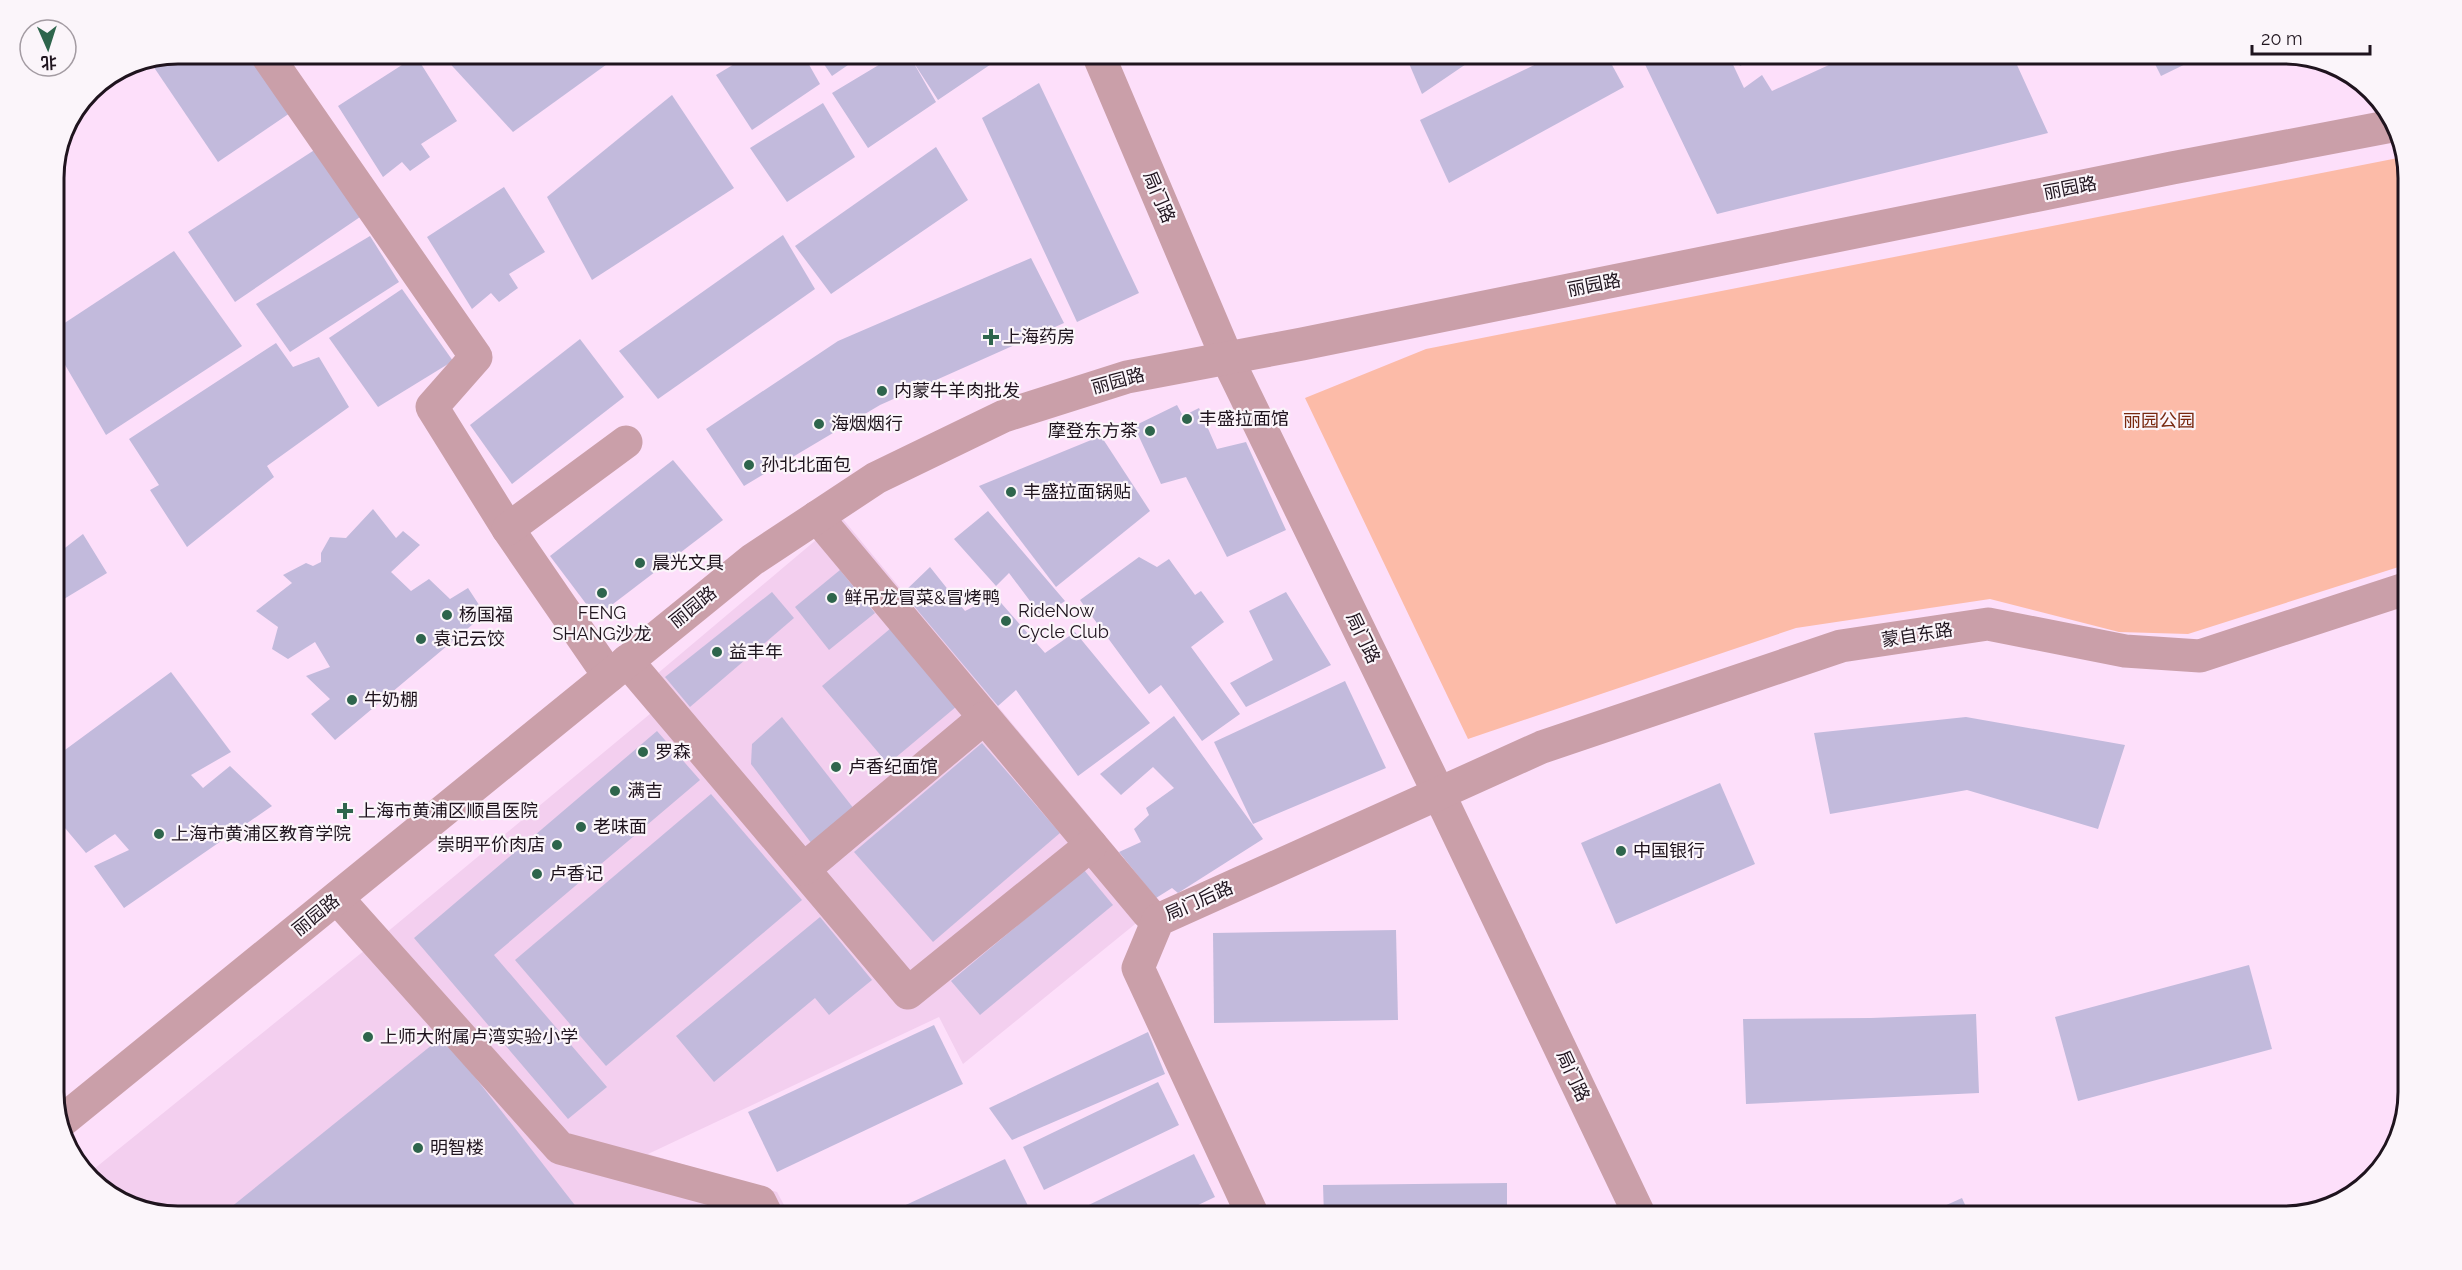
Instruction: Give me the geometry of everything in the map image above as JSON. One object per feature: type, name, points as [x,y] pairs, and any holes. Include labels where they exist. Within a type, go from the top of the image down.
[{"type":"street","points":[[274,65],[476,357],[432,407],[508,529],[618,668],[804,869],[908,993],[1090,845]]},
{"type":"street","name":"局门路","points":[[1102,65],[1227,358],[1438,792],[1635,1205]]},
{"type":"street","name":"丽园路","points":[[68,1116],[752,560],[876,478],[1004,416],[1128,377],[1302,345],[2172,168],[2386,127]]},
{"type":"street","points":[[508,529],[626,442]]},
{"type":"street","points":[[817,517],[1090,845],[1148,913],[1158,920]]},
{"type":"street","name":"蒙自东路","points":[[1438,792],[1542,747],[1841,646],[1988,624],[2125,651],[2200,656],[2397,591]]},
{"type":"street","points":[[804,869],[984,718]]},
{"type":"street","name":"局门后路","points":[[1248,1205],[1138,968],[1158,920],[1438,792]]},
{"type":"street","points":[[337,898],[560,1148],[760,1202],[762,1205]]},
{"type":"shaded area","points":[[842,518],[1161,903],[963,1064],[939,1017],[648,1154],[777,1192],[784,1205],[164,1205],[128,1194],[95,1169],[386,933],[668,699],[651,679]]},
{"type":"green space","name":"丽园公园","points":[[2395,159],[2397,567],[2188,634],[2119,632],[1990,599],[1796,628],[1468,739],[1305,398],[1426,349]]},
{"type":"building","points":[[1409,64],[1465,64],[1422,94]]},
{"type":"building","points":[[1536,64],[1612,64],[1624,87],[1449,183],[1420,120]]},
{"type":"building","points":[[1645,64],[1733,64],[1744,88],[1762,75],[1772,91],[1831,64],[2017,64],[2048,133],[1717,214]]},
{"type":"building","points":[[2155,64],[2185,64],[2161,76]]},
{"type":"building","points":[[171,65],[256,65],[290,113],[218,162],[154,67]]},
{"type":"building","points":[[402,65],[422,65],[457,121],[421,144],[430,157],[410,171],[402,162],[383,177],[338,106]]},
{"type":"building","points":[[451,65],[606,65],[513,132]]},
{"type":"building","points":[[733,65],[809,65],[820,84],[752,130],[716,75]]},
{"type":"building","points":[[824,65],[848,65],[832,76]]},
{"type":"building","points":[[879,65],[915,65],[936,102],[868,148],[832,93]]},
{"type":"building","points":[[915,65],[990,65],[938,100]]},
{"type":"building","points":[[1039,83],[1139,293],[1077,322],[982,118]]},
{"type":"building","points":[[672,95],[734,188],[592,280],[547,197]]},
{"type":"building","points":[[823,103],[855,157],[787,202],[750,148]]},
{"type":"building","points":[[319,147],[363,215],[235,302],[188,232]]},
{"type":"building","points":[[936,147],[968,200],[831,294],[795,246]]},
{"type":"building","points":[[504,187],[545,252],[509,274],[518,288],[499,302],[491,293],[472,309],[427,237]]},
{"type":"building","points":[[783,235],[815,289],[658,399],[619,351]]},
{"type":"building","points":[[370,236],[399,282],[290,352],[256,304]]},
{"type":"building","points":[[174,251],[242,346],[106,435],[65,365],[65,323]]},
{"type":"building","points":[[1031,258],[1064,323],[880,405],[744,486],[706,429],[838,341]]},
{"type":"building","points":[[402,289],[453,361],[378,407],[329,338]]},
{"type":"building","points":[[580,339],[624,397],[512,484],[470,425]]},
{"type":"building","points":[[276,343],[293,367],[319,357],[349,407],[267,466],[274,477],[187,547],[150,490],[159,485],[129,439]]},
{"type":"building","points":[[1177,405],[1183,416],[1199,408],[1217,449],[1246,442],[1286,530],[1227,557],[1186,477],[1161,484],[1134,426]]},
{"type":"building","points":[[1101,436],[1150,511],[1056,587],[979,486]]},
{"type":"building","points":[[673,460],[723,520],[596,617],[550,556]]},
{"type":"building","points":[[373,509],[396,538],[403,531],[420,545],[391,572],[411,591],[429,579],[450,599],[468,588],[485,614],[335,740],[311,714],[330,699],[306,676],[330,667],[315,642],[288,659],[272,649],[278,627],[256,611],[292,583],[283,575],[306,563],[313,566],[321,562],[321,553],[330,537],[346,538]]},
{"type":"building","points":[[988,511],[1065,601],[1042,617],[1009,573],[996,586],[954,539]]},
{"type":"building","points":[[83,534],[107,573],[65,598],[65,548]]},
{"type":"building","points":[[1139,557],[1157,567],[1169,559],[1195,595],[1201,591],[1224,622],[1191,647],[1240,714],[1202,741],[1161,685],[1149,694],[1080,600]]},
{"type":"building","points":[[930,567],[965,611],[995,596],[1045,653],[1075,632],[1150,723],[1078,776],[1016,690],[998,706],[903,593]]},
{"type":"building","points":[[840,570],[875,613],[829,650],[795,607]]},
{"type":"building","points":[[772,592],[794,618],[690,707],[665,677]]},
{"type":"building","points":[[1286,592],[1331,665],[1246,707],[1230,683],[1273,660],[1249,611]]},
{"type":"building","points":[[891,628],[957,706],[888,764],[822,686]]},
{"type":"building","points":[[171,672],[231,752],[191,775],[203,788],[230,766],[272,806],[124,908],[94,866],[129,850],[115,834],[86,853],[65,828],[65,750]]},
{"type":"building","points":[[1345,681],[1386,768],[1253,824],[1214,742]]},
{"type":"building","points":[[1174,716],[1263,839],[1178,893],[1172,888],[1156,898],[1119,852],[1141,842],[1134,829],[1149,815],[1146,808],[1174,788],[1153,767],[1121,795],[1100,774]]},
{"type":"building","points":[[782,717],[858,814],[812,844],[751,764],[752,744]]},
{"type":"building","points":[[1966,717],[2125,745],[2098,829],[1967,790],[1830,814],[1814,733]]},
{"type":"building","points":[[657,731],[700,780],[494,955],[607,1087],[568,1119],[414,938]]},
{"type":"building","points":[[982,743],[1060,833],[933,942],[854,852]]},
{"type":"building","points":[[1720,783],[1755,864],[1616,924],[1581,843]]},
{"type":"building","points":[[711,794],[802,900],[606,1066],[515,960]]},
{"type":"building","points":[[1084,870],[1113,905],[980,1015],[951,981]]},
{"type":"building","points":[[820,917],[872,980],[829,1015],[815,998],[714,1082],[676,1036]]},
{"type":"building","points":[[1396,930],[1398,1020],[1214,1023],[1213,933]]},
{"type":"building","points":[[2249,965],[2272,1049],[2078,1101],[2055,1017]]},
{"type":"building","points":[[1976,1014],[1979,1093],[1746,1104],[1743,1019]]},
{"type":"building","points":[[934,1025],[963,1084],[777,1172],[748,1112]]},
{"type":"building","points":[[1148,1032],[1165,1074],[1012,1140],[989,1108]]},
{"type":"building","name":"明智楼","points":[[443,1036],[575,1205],[234,1205]]},
{"type":"building","points":[[1158,1082],[1179,1125],[1044,1190],[1023,1147]]},
{"type":"building","points":[[1194,1154],[1215,1197],[1198,1205],[1089,1205]]},
{"type":"building","points":[[1005,1159],[1028,1205],[906,1205]]},
{"type":"building","points":[[1507,1183],[1507,1205],[1324,1205],[1323,1185]]},
{"type":"building","points":[[1962,1198],[1965,1205],[1946,1205]]},
{"type":"place","name":"上海药房","points":[[991,337]]},
{"type":"place","name":"内蒙牛羊肉批发","points":[[882,391]]},
{"type":"place","name":"丰盛拉面馆","points":[[1187,419]]},
{"type":"place","name":"海烟烟行","points":[[819,424]]},
{"type":"place","name":"摩登东方茶","points":[[1150,431]]},
{"type":"place","name":"孙北北面包","points":[[749,465]]},
{"type":"place","name":"丰盛拉面锅贴","points":[[1011,492]]},
{"type":"place","name":"晨光文具","points":[[640,563]]},
{"type":"place","name":"FENG SHANG沙龙","points":[[602,593]]},
{"type":"place","name":"鲜吊龙冒菜&冒烤鸭","points":[[832,598]]},
{"type":"place","name":"杨国福","points":[[447,615]]},
{"type":"place","name":"RideNow Cycle Club","points":[[1006,621]]},
{"type":"place","name":"袁记云饺","points":[[421,639]]},
{"type":"place","name":"益丰年","points":[[717,652]]},
{"type":"place","name":"牛奶棚","points":[[352,700]]},
{"type":"place","name":"罗森","points":[[643,752]]},
{"type":"place","name":"卢香纪面馆","points":[[836,767]]},
{"type":"place","name":"满吉","points":[[615,791]]},
{"type":"place","name":"上海市黄浦区顺昌医院","points":[[345,811]]},
{"type":"place","name":"老味面","points":[[581,827]]},
{"type":"place","name":"上海市黄浦区教育学院","points":[[159,834]]},
{"type":"place","name":"崇明平价肉店","points":[[557,845]]},
{"type":"place","name":"中国银行","points":[[1621,851]]},
{"type":"place","name":"卢香记","points":[[537,874]]},
{"type":"place","name":"上师大附属卢湾实验小学","points":[[368,1037]]},
{"type":"place","name":"明智楼","points":[[418,1148]]}]
